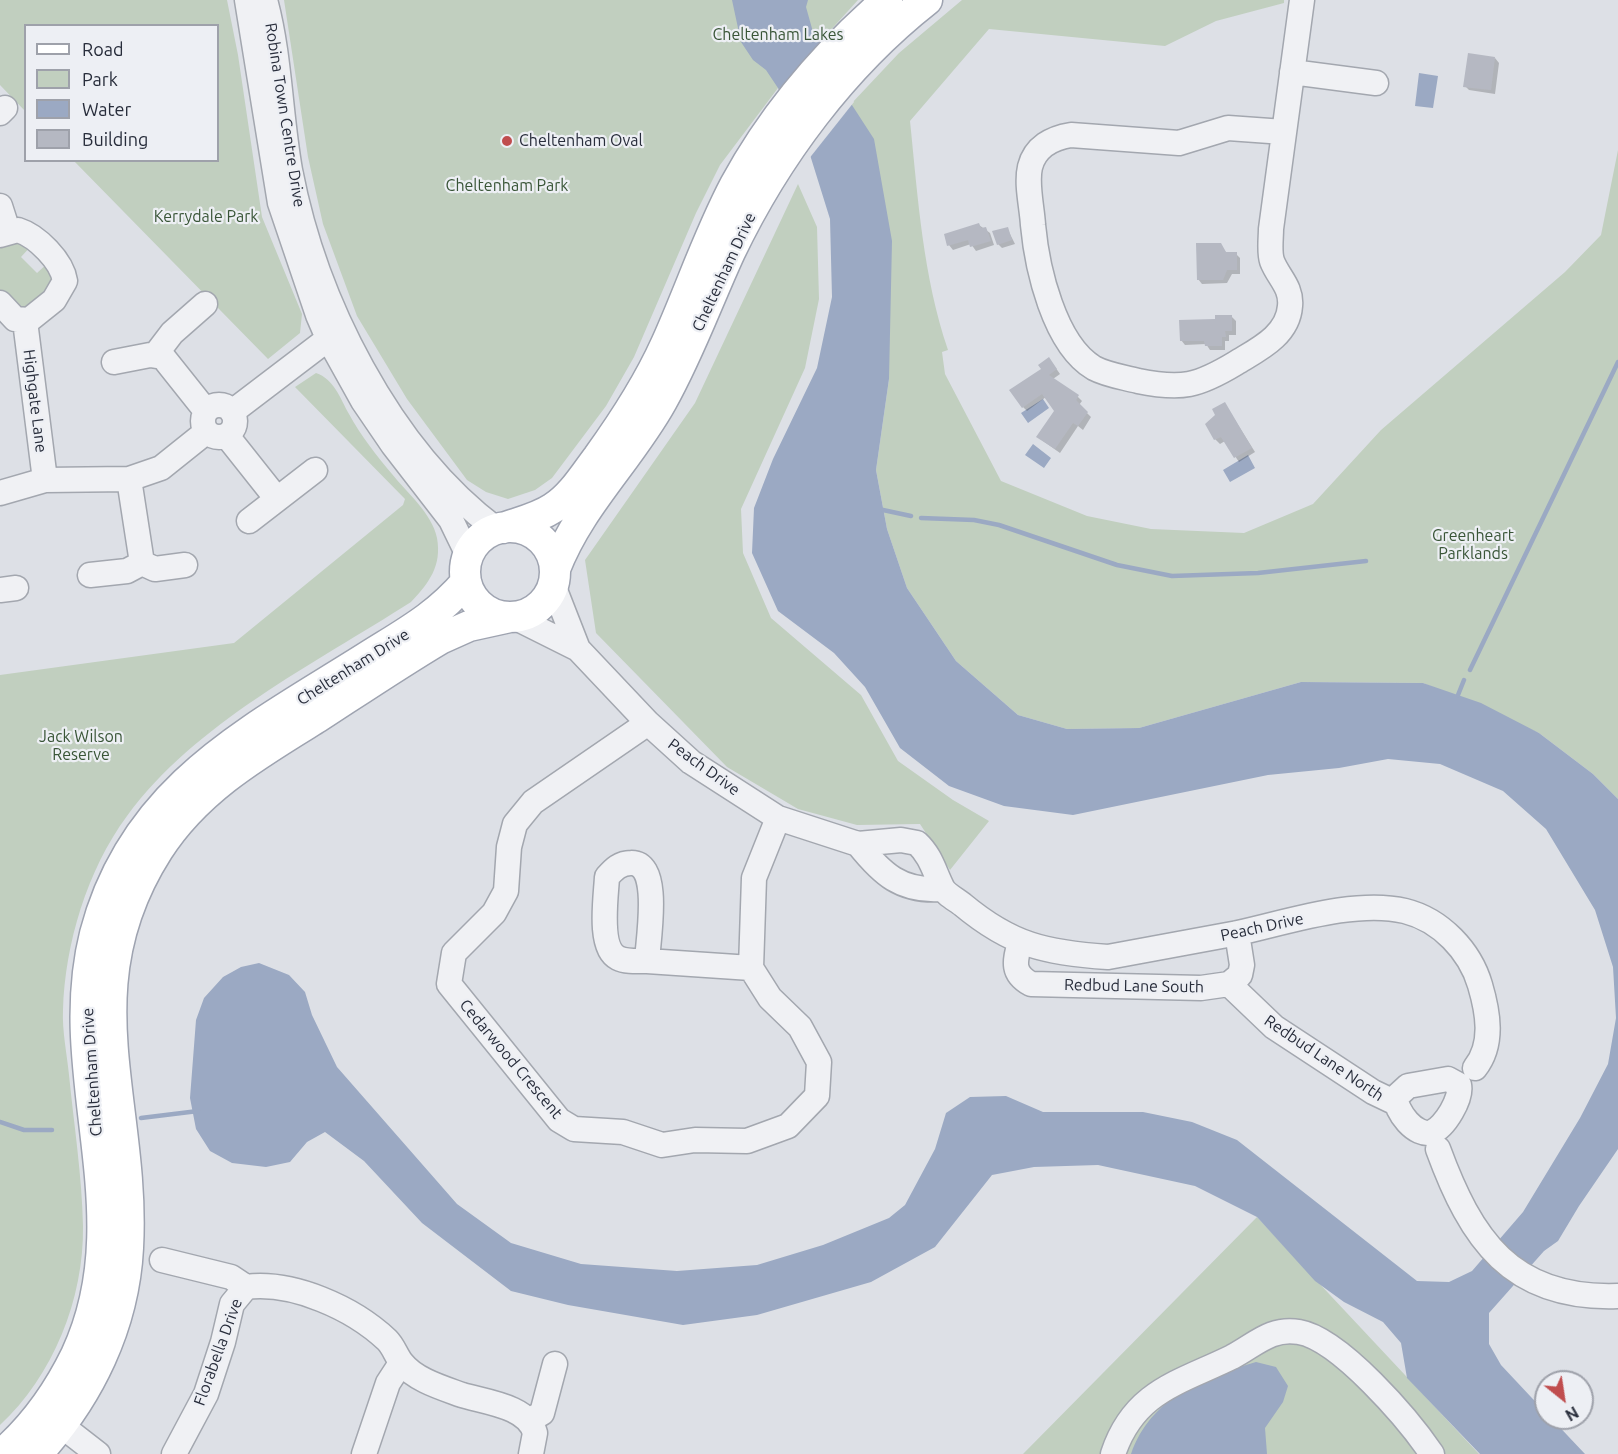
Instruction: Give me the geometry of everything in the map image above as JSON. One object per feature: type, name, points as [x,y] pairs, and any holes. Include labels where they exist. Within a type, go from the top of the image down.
[{"type":"main road","name":"Cheltenham Drive","points":[[499,528],[543,514],[555,507],[586,473],[615,434],[651,373],[735,186],[773,148],[820,108],[887,0]]},
{"type":"main road","name":"Cheltenham Drive","points":[[861,42],[927,0]]},
{"type":"main road","name":"Cheltenham Drive","points":[[554,577],[576,523],[617,472],[662,403],[689,348],[773,148]]},
{"type":"main road","points":[[499,528],[522,529],[538,537],[550,551],[554,577],[540,605],[525,614],[512,617],[484,610],[470,595],[467,569],[480,538],[499,528]]},
{"type":"main road","name":"Cheltenham Drive","points":[[2,1454],[23,1433],[58,1389],[84,1337],[97,1294],[104,1221],[88,1063],[87,986],[96,933],[126,856],[155,813],[193,773],[238,739],[431,618],[467,569]]},
{"type":"main road","name":"Cheltenham Drive","points":[[56,1443],[86,1390],[110,1339],[124,1280],[128,1221],[112,1056],[111,996],[118,943],[146,872],[159,849],[192,808],[232,772],[440,639],[476,624],[512,617]]},
{"type":"street","name":"Robina Town Centre Drive","points":[[247,0],[280,203],[301,271],[335,333],[411,441],[456,497],[499,528]]},
{"type":"street","name":"Robina Town Centre Drive","points":[[265,0],[297,202],[335,333],[363,401],[451,520],[467,569]]},
{"type":"street","points":[[1284,132],[1228,128],[1179,143],[1071,135],[1049,141],[1042,147],[1035,156],[1029,176],[1039,264],[1045,289],[1068,340],[1088,363],[1117,376],[1156,384],[1189,386],[1209,379],[1271,341],[1282,327],[1290,308],[1289,290],[1272,260],[1271,229],[1302,0]]},
{"type":"street","points":[[1292,72],[1376,83]]},
{"type":"street","points":[[0,206],[4,233],[18,230],[30,235],[56,261],[64,276],[63,288],[54,300],[34,318],[25,321],[15,319],[0,303]]},
{"type":"street","points":[[114,362],[156,354],[172,333],[205,304]]},
{"type":"street","name":"Highgate Lane","points":[[25,321],[45,480]]},
{"type":"street","points":[[0,493],[45,480],[129,479],[161,468],[213,426],[235,422],[232,412],[335,333]]},
{"type":"street","points":[[156,354],[171,364],[213,426],[277,499]]},
{"type":"street","points":[[249,521],[315,470]]},
{"type":"street","points":[[129,479],[142,563]]},
{"type":"street","points":[[142,563],[155,569],[185,565]]},
{"type":"street","points":[[90,575],[127,571],[142,563]]},
{"type":"street","name":"Peach Drive","points":[[554,577],[578,649]]},
{"type":"street","name":"Peach Drive","points":[[512,617],[578,649],[648,723],[691,762],[778,818],[858,844],[901,840],[917,843],[932,862],[942,889],[990,927],[1020,942],[1069,954],[1108,957],[1338,912],[1378,908],[1404,911],[1428,920],[1456,942],[1478,980],[1488,1030],[1484,1053],[1474,1068],[1468,1068],[1454,1086],[1408,1086],[1397,1095],[1396,1103]]},
{"type":"street","name":"Cedarwood Crescent","points":[[648,723],[533,802],[515,824],[509,847],[506,891],[494,913],[454,953],[449,984],[559,1120],[574,1129],[623,1132],[662,1145],[695,1140],[747,1142],[788,1126],[818,1096],[819,1062],[800,1027],[770,998],[751,968]]},
{"type":"street","points":[[647,961],[751,968],[754,878],[778,818]]},
{"type":"street","name":"Peach Drive","points":[[858,844],[890,879],[910,886],[942,889]]},
{"type":"street","points":[[1229,984],[1237,979],[1242,971],[1237,933]]},
{"type":"street","name":"Redbud Lane South","points":[[1020,942],[1014,964],[1016,971],[1031,984],[1175,988],[1229,984]]},
{"type":"street","name":"Redbud Lane North","points":[[1229,984],[1275,1027],[1359,1083],[1396,1103]]},
{"type":"street","points":[[1433,1136],[1454,1086]]},
{"type":"street","points":[[1396,1103],[1408,1121],[1433,1136],[1464,1213],[1489,1248],[1512,1267],[1549,1286],[1583,1296],[1618,1296]]},
{"type":"street","points":[[162,1260],[231,1277],[246,1287]]},
{"type":"street","name":"Florabella Drive","points":[[174,1454],[206,1395],[224,1342],[232,1304],[246,1287],[259,1285],[328,1301],[370,1326],[389,1342],[401,1363],[417,1376],[515,1412],[531,1422]]},
{"type":"street","points":[[1113,1454],[1132,1416],[1161,1389],[1240,1353],[1265,1335],[1282,1331],[1299,1332],[1335,1349],[1369,1381],[1432,1454]]},
{"type":"street","points":[[364,1454],[388,1383],[401,1363]]},
{"type":"street","points":[[531,1454],[535,1433],[531,1422],[542,1413],[555,1364]]},
{"type":"street","points":[[56,1443],[98,1454]]},
{"type":"green space","name":"Kerrydale Park","points":[[0,0],[227,0],[238,55],[262,217],[302,314],[300,333],[268,359],[75,162],[219,162],[219,24],[24,24],[24,110],[0,85]]},
{"type":"green space","name":"Cheltenham Park","points":[[284,0],[858,0],[778,88],[720,165],[696,213],[634,357],[606,406],[552,478],[535,490],[508,499],[486,492],[467,480],[407,399],[357,316],[323,224],[308,157]]},
{"type":"green space","name":"Greenheart Parklands","points":[[962,0],[1284,0],[1284,3],[1216,21],[1165,46],[989,29],[910,121],[927,266],[948,350],[942,352],[945,374],[1001,481],[1087,516],[1151,529],[1244,533],[1313,504],[1381,430],[1565,272],[1601,235],[1618,150],[1618,799],[1593,774],[1539,733],[1423,683],[1301,682],[1139,728],[1067,729],[1018,715],[956,661],[907,588],[887,529],[876,470],[889,379],[851,104],[899,53]]},
{"type":"green space","points":[[798,184],[817,227],[819,299],[805,368],[741,509],[743,553],[771,618],[861,695],[898,761],[953,800],[989,821],[950,870],[920,824],[857,825],[798,809],[727,767],[596,633],[585,560],[695,403]]},
{"type":"green space","points":[[6,238],[32,245],[21,257],[37,273],[49,262],[58,281],[25,314],[0,294],[0,242]]},
{"type":"green space","name":"Jack Wilson Reserve","points":[[316,373],[332,384],[369,446],[430,520],[437,538],[436,566],[428,581],[411,602],[258,697],[186,752],[127,816],[100,860],[81,908],[74,934],[68,959],[63,1010],[82,1207],[82,1254],[78,1281],[62,1334],[50,1360],[19,1405],[0,1425],[0,675],[234,643],[403,505],[405,499],[295,387]]},
{"type":"green space","points":[[1257,1217],[1479,1454],[1023,1454]]},
{"type":"water","points":[[732,0],[808,0],[806,7],[813,32],[821,38],[839,85],[874,139],[892,241],[889,379],[876,470],[887,529],[907,588],[956,661],[1018,715],[1067,729],[1139,728],[1301,682],[1423,683],[1481,703],[1539,733],[1593,774],[1618,799],[1618,1149],[1558,1241],[1544,1251],[1489,1313],[1489,1344],[1501,1365],[1534,1400],[1534,1430],[1562,1430],[1585,1454],[1480,1454],[1407,1378],[1401,1343],[1383,1322],[1344,1302],[1315,1281],[1257,1217],[1195,1186],[1098,1165],[1034,1167],[992,1175],[935,1247],[871,1282],[757,1315],[683,1325],[568,1305],[511,1291],[422,1223],[364,1161],[325,1132],[307,1142],[290,1162],[266,1167],[232,1163],[210,1151],[196,1129],[190,1098],[196,1020],[204,998],[223,977],[241,967],[259,963],[289,975],[305,992],[312,1015],[337,1067],[457,1204],[511,1243],[581,1264],[677,1271],[757,1265],[823,1245],[889,1218],[905,1205],[935,1149],[946,1113],[970,1097],[1006,1096],[1043,1112],[1143,1112],[1192,1122],[1237,1140],[1417,1281],[1449,1282],[1472,1271],[1523,1212],[1580,1118],[1608,1064],[1616,1018],[1613,967],[1595,910],[1546,829],[1503,791],[1440,764],[1388,759],[1339,768],[1268,775],[1073,815],[1004,806],[949,786],[900,748],[865,687],[834,653],[778,611],[752,553],[754,508],[773,459],[817,368],[832,297],[830,219],[806,142],[778,88],[766,70],[753,60],[741,42]]},
{"type":"water","points":[[1419,73],[1438,76],[1433,108],[1415,106]]},
{"type":"water","points":[[1043,399],[1049,408],[1028,423],[1021,413]]},
{"type":"water","points":[[1033,444],[1051,458],[1044,468],[1025,455]]},
{"type":"water","points":[[1248,455],[1255,468],[1230,482],[1223,470]]},
{"type":"water","points":[[1256,1362],[1276,1367],[1288,1386],[1283,1402],[1265,1428],[1267,1454],[1131,1454],[1140,1434],[1165,1404],[1198,1383]]},
{"type":"pier","points":[[842,83],[854,102],[808,160],[803,143]]},
{"type":"building","points":[[1468,53],[1495,57],[1491,90],[1463,87]]},
{"type":"building","points":[[979,223],[981,228],[986,227],[991,241],[970,247],[968,240],[947,246],[944,234]]},
{"type":"building","points":[[1008,227],[1012,240],[997,245],[992,231]]},
{"type":"building","points":[[1196,243],[1221,243],[1226,252],[1237,252],[1237,270],[1227,270],[1223,280],[1197,280]]},
{"type":"building","points":[[1215,315],[1232,315],[1232,331],[1225,331],[1226,337],[1222,337],[1222,346],[1205,346],[1204,341],[1180,341],[1179,320],[1215,319]]},
{"type":"building","points":[[1049,357],[1057,369],[1049,375],[1079,395],[1076,400],[1088,412],[1078,426],[1073,423],[1055,449],[1036,437],[1054,411],[1042,394],[1022,408],[1009,390],[1041,369],[1038,365]]},
{"type":"building","points":[[1225,402],[1252,448],[1234,458],[1221,437],[1214,440],[1205,424],[1215,415],[1212,409]]},
{"type":"waterway","points":[[1470,670],[1618,362]]},
{"type":"waterway","points":[[883,510],[911,516]]},
{"type":"waterway","points":[[921,518],[974,520],[999,525],[1117,565],[1172,576],[1258,573],[1366,561]]},
{"type":"waterway","points":[[1458,695],[1464,680]]},
{"type":"waterway","points":[[141,1118],[198,1111]]},
{"type":"waterway","points":[[0,1122],[24,1130],[52,1130]]},
{"type":"place","name":"Cheltenham Oval","points":[[507,141]]},
{"type":"park label","name":"Cheltenham Lakes","points":[[778,35]]}]
